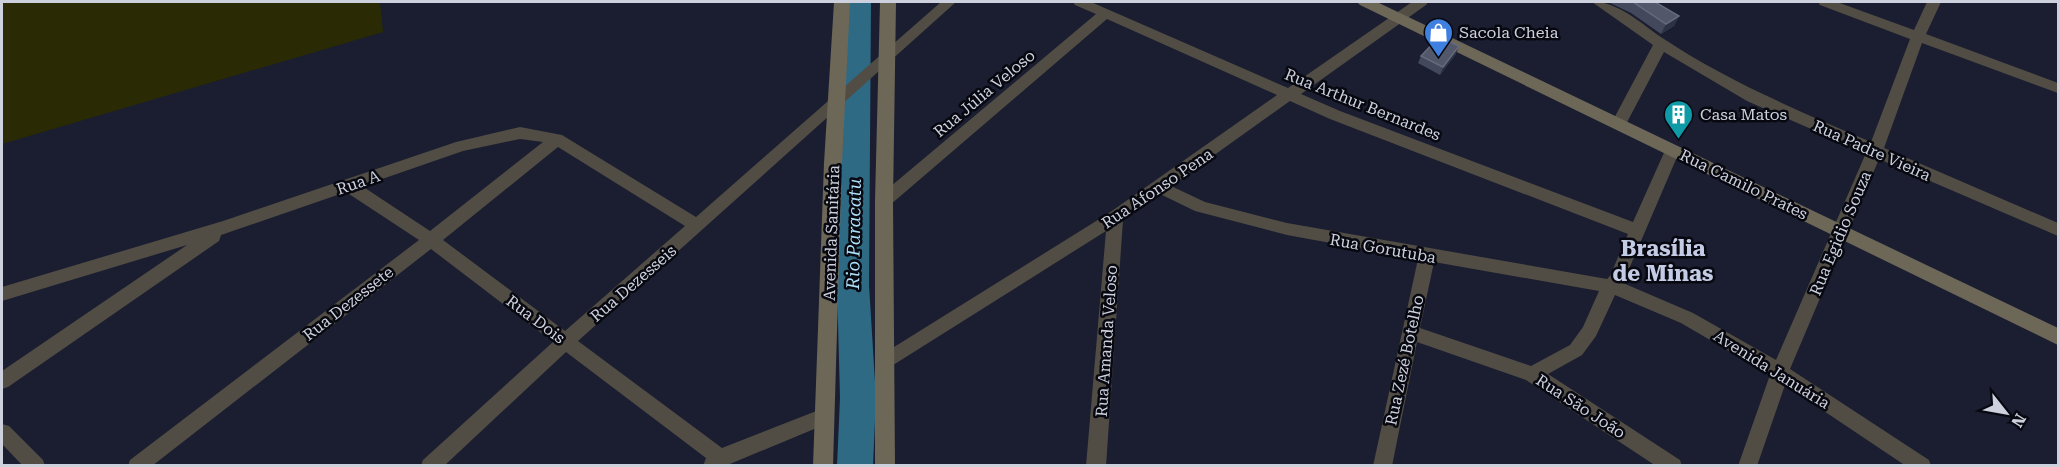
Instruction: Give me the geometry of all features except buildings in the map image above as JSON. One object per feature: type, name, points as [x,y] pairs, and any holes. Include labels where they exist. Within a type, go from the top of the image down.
[{"type":"street","name":"Avenida Sanitária","points":[[823,465],[842,2]]},
{"type":"street","points":[[885,465],[884,201],[888,2]]},
{"type":"street","name":"Rua Dezesseis","points":[[430,465],[566,341],[949,2]]},
{"type":"street","name":"Rua Arthur Bernardes","points":[[1080,2],[1335,115],[1636,230]]},
{"type":"street","name":"Rua Camilo Prates","points":[[1365,2],[2058,336]]},
{"type":"street","name":"Rua Afonso Pena","points":[[884,362],[1160,187],[1421,2]]},
{"type":"street","name":"Rua Padre Vieira","points":[[1599,2],[1661,45],[1752,97],[2058,231]]},
{"type":"street","points":[[1825,2],[2058,88]]},
{"type":"street","name":"Rua Egidio Souza","points":[[1747,465],[1780,372],[1842,231],[1918,36],[1934,2]]},
{"type":"street","name":"Rua Júlia Veloso","points":[[884,201],[1106,13]]},
{"type":"street","points":[[1619,124],[1661,45]]},
{"type":"street","name":"Rua A","points":[[2,294],[226,227],[461,146],[500,135],[520,133],[557,139],[698,226]]},
{"type":"street","name":"Rua Dezessete","points":[[138,465],[557,139]]},
{"type":"street","points":[[1532,374],[1576,350],[1590,331],[1605,296],[1613,287],[1672,150]]},
{"type":"street","name":"Rua Dois","points":[[348,185],[430,240],[566,341],[715,462]]},
{"type":"street","name":"Rua Gorutuba","points":[[1160,187],[1184,200],[1222,213],[1321,237],[1613,287]]},
{"type":"street","name":"Rua Amanda Veloso","points":[[1096,465],[1115,217]]},
{"type":"street","points":[[2,381],[226,227]]},
{"type":"street","name":"Rua Zezé Botelho","points":[[1382,465],[1427,255]]},
{"type":"street","name":"Avenida Januária","points":[[1613,287],[1634,293],[1686,316],[1780,372],[1922,465]]},
{"type":"street","name":"Rua São João","points":[[1410,332],[1532,374],[1673,465]]},
{"type":"street","points":[[715,462],[824,416]]},
{"type":"street","points":[[2,432],[36,465]]},
{"type":"shaded area","points":[[2,2],[380,2],[383,32],[2,144]]},
{"type":"waterway","name":"Rio Paracatu","points":[[855,466],[858,398],[853,285],[858,2]]},
{"type":"place","name":"Sacola Cheia","points":[[1438,58]]},
{"type":"place","name":"Casa Matos","points":[[1679,140]]},
{"type":"district","name":"Brasília de Minas","points":[[1663,260]]}]
